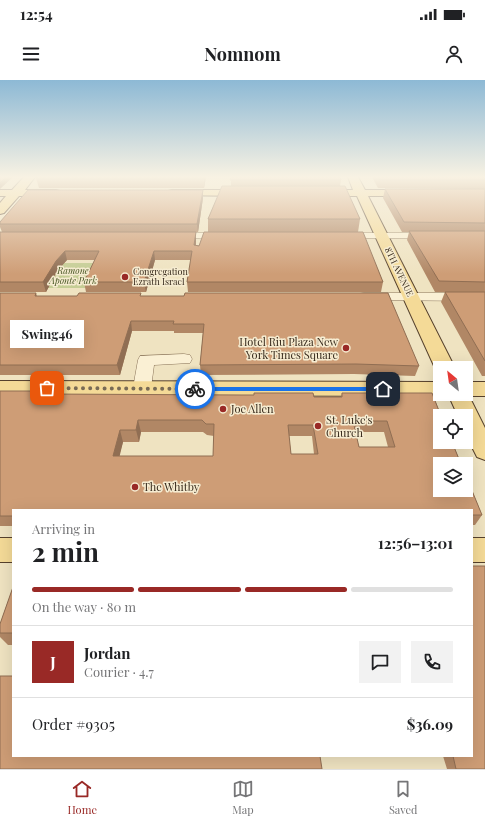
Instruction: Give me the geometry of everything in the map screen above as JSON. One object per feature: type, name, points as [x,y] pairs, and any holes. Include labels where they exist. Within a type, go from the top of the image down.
[{"type":"main road","name":"8TH AVENUE","points":[[368,209],[442,361]]},
{"type":"main road","points":[[0,388],[433,389]]},
{"type":"main road","points":[[473,389],[485,389]]},
{"type":"main road","points":[[461,401],[485,451]]},
{"type":"main road","points":[[0,550],[12,550]]},
{"type":"main road","points":[[473,550],[485,550]]},
{"type":"street","points":[[164,236],[241,236]]},
{"type":"street","points":[[328,236],[485,236]]},
{"type":"street","points":[[347,297],[485,297]]},
{"type":"street","points":[[142,388],[148,352],[184,359]]},
{"type":"green space","name":"Ramone Aponte Park","points":[[63,263],[100,263],[87,288],[47,288]]},
{"type":"building","points":[[11,209],[200,209],[197,224],[0,224],[0,222]]},
{"type":"building","points":[[212,209],[356,209],[360,219],[208,219]]},
{"type":"building","points":[[397,209],[485,209],[485,223],[404,222]]},
{"type":"building","points":[[409,231],[485,231],[485,282],[439,281]]},
{"type":"building","points":[[0,232],[196,232],[194,245],[199,246],[204,232],[363,232],[383,282],[187,282],[192,251],[154,251],[144,282],[84,282],[99,251],[65,251],[56,261],[43,282],[0,282]]},
{"type":"building","points":[[445,292],[485,292],[485,361]]},
{"type":"building","points":[[0,293],[36,293],[35,296],[77,296],[79,293],[141,293],[140,296],[184,296],[185,293],[388,293],[419,366],[356,364],[200,365],[204,324],[173,324],[174,321],[131,321],[117,365],[0,365]]},
{"type":"building","points":[[0,391],[49,391],[48,394],[254,395],[254,393],[313,393],[314,397],[342,397],[342,393],[432,393],[433,401],[435,401],[438,409],[433,409],[433,449],[455,449],[458,457],[433,457],[433,497],[473,497],[473,493],[482,515],[473,515],[473,509],[12,509],[12,516],[0,516]],"holes":[[[138,420],[202,420],[206,424],[214,424],[213,456],[113,456],[120,430],[136,430]],[[353,421],[387,421],[395,447],[359,447]],[[288,425],[313,425],[318,454],[291,454]]]},
{"type":"building","points":[[473,566],[485,566],[485,769],[456,769],[453,757],[473,757]]},
{"type":"building","points":[[12,590],[12,633],[0,633],[0,624]]},
{"type":"building","points":[[0,676],[12,676],[12,757],[320,757],[322,769],[0,769]]},
{"type":"way so far","points":[[47,388],[195,389]]},
{"type":"place","name":"Congregation Ezrath Israel","points":[[125,277]]},
{"type":"place","name":"Hotel Riu Plaza New York Times Square","points":[[346,348]]},
{"type":"place","name":"Swing46","points":[[47,388]]},
{"type":"place","name":"Joe Allen","points":[[223,409]]},
{"type":"place","name":"St. Luke's Church","points":[[318,426]]},
{"type":"place","name":"The Whitby","points":[[135,487]]},
{"type":"route","points":[[195,389],[383,389]]}]
